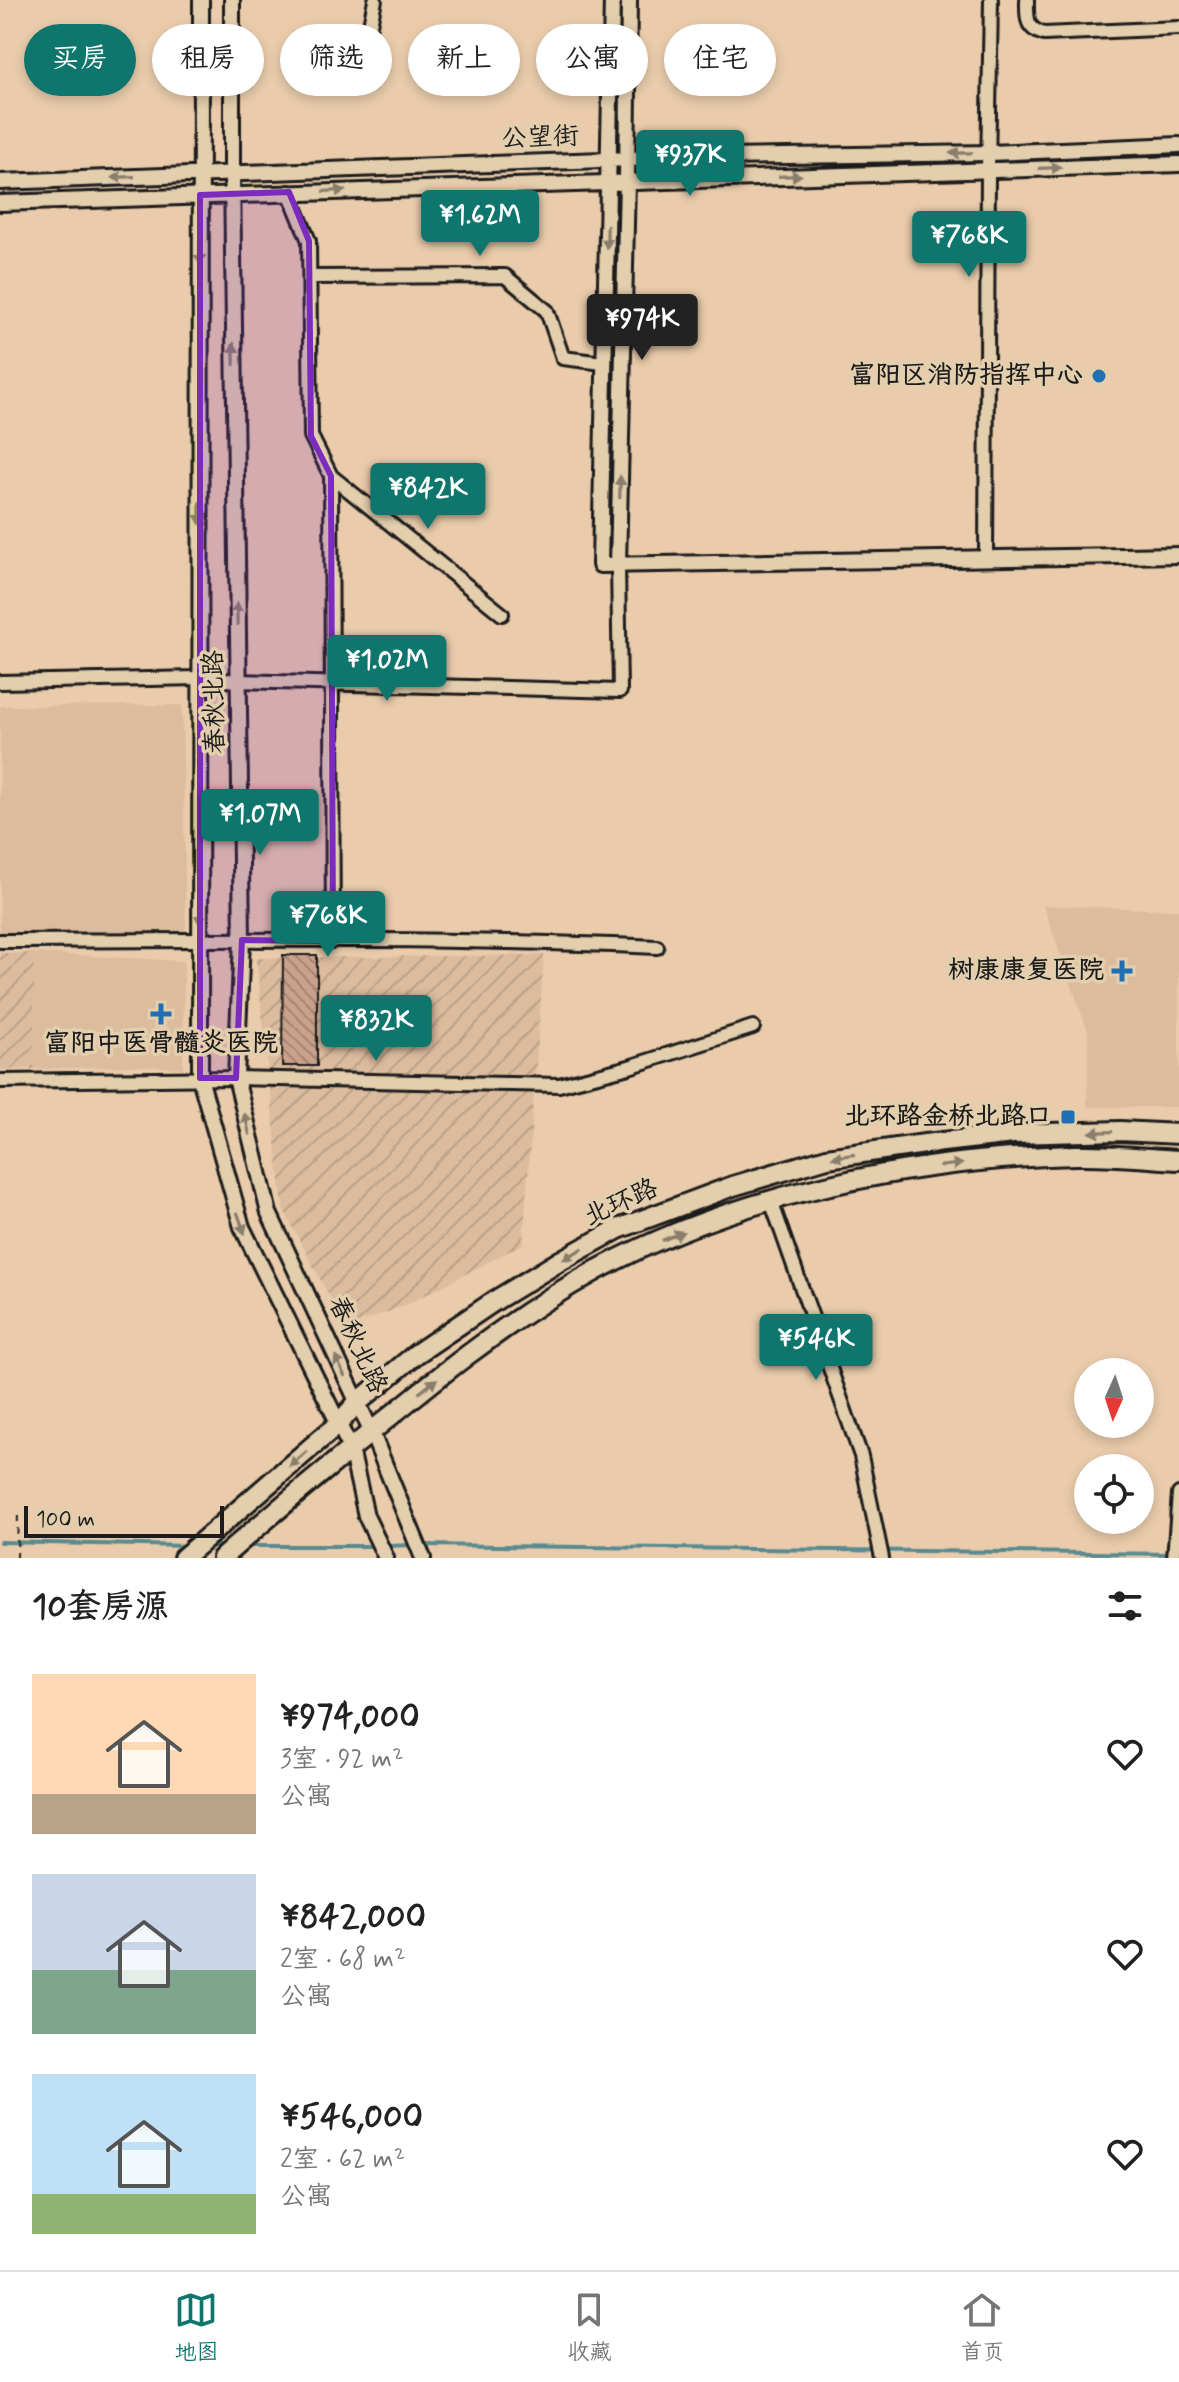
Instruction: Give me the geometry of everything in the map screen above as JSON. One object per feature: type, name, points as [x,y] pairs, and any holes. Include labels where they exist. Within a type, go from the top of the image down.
[{"type":"main road","name":"北环路","points":[[183,1558],[416,1354],[496,1300],[618,1229],[733,1186],[827,1158],[1013,1134],[1120,1131],[1179,1134]]},
{"type":"main road","name":"北环路","points":[[222,1558],[371,1431],[486,1340],[585,1277],[670,1237],[771,1201],[843,1182],[989,1160],[1079,1154],[1179,1160]]},
{"type":"street","name":"春秋北路","points":[[201,0],[200,1078],[242,1227],[351,1449],[366,1516],[386,1558]]},
{"type":"street","name":"春秋北路","points":[[232,0],[242,940],[236,1078],[269,1213],[371,1431],[423,1558]]},
{"type":"street","points":[[370,24],[375,0]]},
{"type":"street","points":[[612,0],[600,565],[1179,555]]},
{"type":"street","points":[[0,682],[200,678],[620,691],[618,565],[629,0]]},
{"type":"street","points":[[986,559],[991,0]]},
{"type":"street","points":[[1027,0],[1026,15],[1030,26],[1044,34],[1179,28]]},
{"type":"street","name":"公望街","points":[[0,182],[608,159],[989,153],[1179,145]]},
{"type":"street","name":"公望街","points":[[0,203],[1179,164]]},
{"type":"street","points":[[289,192],[309,241],[311,436],[331,476],[502,614]]},
{"type":"street","points":[[310,277],[505,276],[547,311],[563,358],[603,363]]},
{"type":"street","points":[[331,476],[333,941]]},
{"type":"street","points":[[0,941],[571,943],[657,947]]},
{"type":"street","points":[[0,1081],[236,1078],[559,1085],[629,1067],[753,1027]]},
{"type":"street","points":[[771,1201],[861,1456],[882,1558]]},
{"type":"street","points":[[1174,1558],[1179,1494]]},
{"type":"path","points":[[17,1558],[18,1513]]},
{"type":"highlighted area","points":[[289,192],[309,241],[311,436],[331,476],[333,941],[242,940],[236,1078],[200,1078],[200,195]]},
{"type":"shaded area","points":[[182,705],[186,934],[0,933],[0,706]]},
{"type":"shaded area","name":"树康康复医院","points":[[1043,905],[1179,910],[1179,1107],[1087,1107],[1088,1032]]},
{"type":"shaded area","points":[[0,953],[34,953],[34,1069],[0,1070]]},
{"type":"shaded area","points":[[34,953],[184,961],[183,1068],[34,1069]]},
{"type":"shaded area","points":[[544,955],[523,1244],[406,1305],[346,1328],[283,1209],[256,958]]},
{"type":"building","points":[[283,955],[317,955],[317,1066],[282,1066]]},
{"type":"waterway","points":[[0,1542],[189,1546]]},
{"type":"waterway","points":[[385,1546],[413,1545]]},
{"type":"waterway","points":[[421,1545],[1173,1554]]},
{"type":"waterway","points":[[205,1546],[225,1546]]},
{"type":"waterway","points":[[245,1546],[377,1546]]},
{"type":"place","name":"富阳区消防指挥中心","points":[[1099,376]]},
{"type":"place","name":"树康康复医院","points":[[1122,971]]},
{"type":"place","name":"富阳中医骨髓炎医院","points":[[161,1014]]},
{"type":"place","name":"北环路金桥北路口","points":[[1068,1117]]}]
